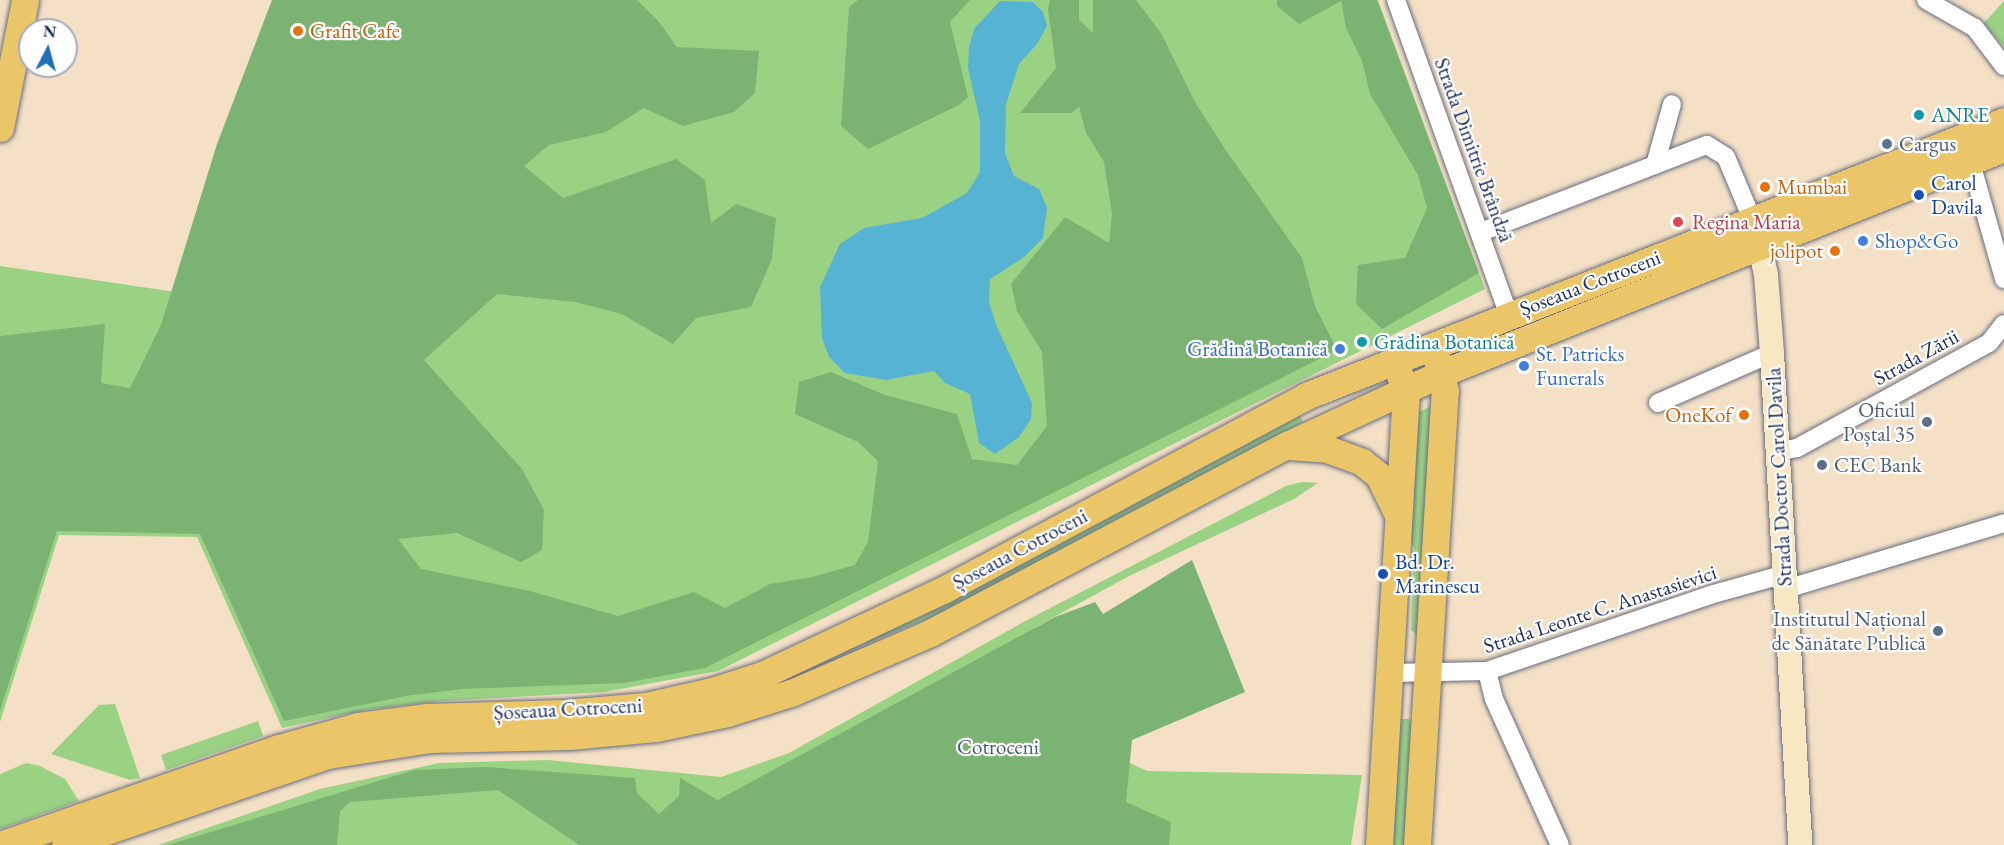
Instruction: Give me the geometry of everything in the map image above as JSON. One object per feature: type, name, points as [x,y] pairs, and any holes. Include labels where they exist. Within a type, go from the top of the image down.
[{"type":"main road","points":[[0,128],[25,0]]},
{"type":"main road","name":"Șoseaua Cotroceni","points":[[0,845],[279,747],[358,726],[427,717],[564,713],[646,706],[753,678],[943,590],[1306,396],[2004,120]]},
{"type":"main road","name":"Șoseaua Cotroceni","points":[[65,845],[308,761],[361,749],[429,739],[569,736],[645,729],[753,706],[865,664],[930,633],[1287,446],[1442,373],[2004,148]]},
{"type":"main road","points":[[1417,845],[1445,391],[1442,373],[1432,345]]},
{"type":"main road","points":[[1379,845],[1406,390],[1393,361]]},
{"type":"main road","points":[[1287,446],[1327,449],[1362,462],[1379,476],[1399,519]]},
{"type":"street","name":"Strada Dimitrie Brândză","points":[[1396,0],[1509,315]]},
{"type":"street","points":[[1926,0],[1958,6],[2004,66]]},
{"type":"street","points":[[1655,165],[1672,104]]},
{"type":"street","points":[[1481,232],[1707,145],[1718,149],[1726,157],[1752,219]]},
{"type":"street","points":[[1971,163],[2004,279]]},
{"type":"street","name":"Strada Doctor Carol Davila","points":[[1752,219],[1761,246],[1772,353],[1800,845]]},
{"type":"street","name":"Strada Zării","points":[[1778,451],[1797,448],[1989,343],[2004,324]]},
{"type":"street","points":[[1658,403],[1772,353]]},
{"type":"street","name":"Strada Leonte C. Anastasievici","points":[[1391,673],[1487,671],[1710,595],[1785,582],[2004,523]]},
{"type":"street","points":[[1487,671],[1494,699],[1560,845]]},
{"type":"green space","points":[[272,0],[637,0],[659,22],[677,47],[759,51],[755,93],[734,112],[683,126],[644,108],[606,132],[549,145],[524,166],[563,198],[676,159],[705,180],[711,223],[736,204],[776,218],[772,259],[751,307],[696,318],[673,344],[622,314],[575,302],[497,294],[424,360],[522,469],[544,510],[542,550],[521,562],[457,533],[398,539],[421,569],[530,591],[618,616],[694,592],[725,608],[770,584],[812,577],[855,565],[868,542],[878,461],[858,442],[795,414],[799,382],[831,372],[885,395],[957,414],[972,459],[1017,465],[1047,426],[1042,352],[1017,311],[1011,284],[1065,217],[1109,243],[1112,214],[1104,162],[1086,133],[1079,107],[1071,113],[1020,113],[1056,68],[1048,9],[1050,0],[1079,0],[1079,20],[1093,33],[1093,0],[1136,0],[1161,33],[1195,102],[1225,149],[1302,258],[1315,306],[1337,350],[705,668],[624,683],[462,689],[406,696],[284,721],[200,534],[57,531],[0,711],[0,336],[105,324],[101,383],[130,388],[161,325],[217,144]]},
{"type":"green space","name":"Grădina Botanică","points":[[276,0],[1378,0],[1485,289],[718,671],[604,692],[441,701],[365,710],[282,728],[197,537],[59,535],[0,722],[0,266],[182,293]]},
{"type":"green space","points":[[858,0],[970,0],[950,22],[968,97],[959,105],[868,149],[841,126],[849,7]]},
{"type":"green space","points":[[1277,0],[1377,0],[1479,273],[1382,329],[1356,304],[1358,265],[1405,258],[1427,208],[1418,175],[1370,94],[1362,61],[1346,28],[1341,1],[1299,24],[1277,6]]},
{"type":"green space","points":[[2004,1],[2004,47],[1984,23]]},
{"type":"green space","points":[[1433,405],[1420,630],[1416,634],[1411,630],[1414,548],[1405,529],[1411,416]]},
{"type":"green space","points":[[1298,412],[1303,422],[969,602],[865,644],[867,639]]},
{"type":"green space","name":"Cotroceni","points":[[1302,482],[1318,483],[1294,499],[1129,576],[1036,627],[1087,703],[1097,747],[1147,771],[1362,775],[1351,845],[158,845],[320,789],[439,763],[548,760],[721,777],[789,753],[1031,618],[1286,486]]},
{"type":"green space","name":"Cotroceni","points":[[1192,560],[1245,692],[1132,740],[1126,802],[1171,822],[1169,845],[579,845],[498,790],[350,802],[340,811],[337,845],[168,845],[414,770],[485,767],[635,778],[637,793],[659,814],[679,796],[680,778],[718,800],[1055,617],[1095,602],[1103,614]]},
{"type":"green space","points":[[115,704],[140,778],[130,780],[51,754],[99,705]]},
{"type":"green space","points":[[1399,719],[1409,719],[1414,726],[1408,845],[1394,845],[1388,827]]},
{"type":"green space","points":[[258,721],[263,736],[166,770],[161,755]]},
{"type":"green space","points":[[26,763],[40,766],[65,779],[79,801],[0,829],[0,774]]},
{"type":"water","points":[[1000,1],[1033,2],[1043,12],[1047,26],[1037,44],[1019,64],[1006,104],[1005,153],[1014,176],[1039,189],[1047,208],[1043,238],[1024,257],[990,279],[989,302],[997,327],[1032,403],[1031,419],[1019,437],[995,454],[979,443],[970,394],[945,383],[934,371],[886,380],[845,373],[829,357],[822,338],[820,287],[840,244],[864,228],[922,218],[967,193],[980,172],[980,121],[968,68],[969,47],[974,29]]},
{"type":"place","name":"Grafit Cafe","points":[[298,31]]},
{"type":"place","name":"ANRE","points":[[1919,115]]},
{"type":"place","name":"Cargus","points":[[1887,144]]},
{"type":"place","name":"Mumbai","points":[[1765,187]]},
{"type":"place","name":"Carol Davila","points":[[1919,195]]},
{"type":"place","name":"Regina Maria","points":[[1678,222]]},
{"type":"place","name":"Shop&Go","points":[[1863,241]]},
{"type":"place","name":"jolipot","points":[[1835,251]]},
{"type":"place","name":"Grădina Botanică","points":[[1362,342]]},
{"type":"place","name":"Grădină Botanică","points":[[1340,349]]},
{"type":"place","name":"St. Patricks Funerals","points":[[1524,366]]},
{"type":"place","name":"OneKof","points":[[1744,415]]},
{"type":"place","name":"Oficiul Poștal 35","points":[[1927,422]]},
{"type":"place","name":"CEC Bank","points":[[1822,465]]},
{"type":"place","name":"Bd. Dr. Marinescu","points":[[1383,574]]},
{"type":"place","name":"Institutul Național de Sănătate Publică","points":[[1938,631]]}]
